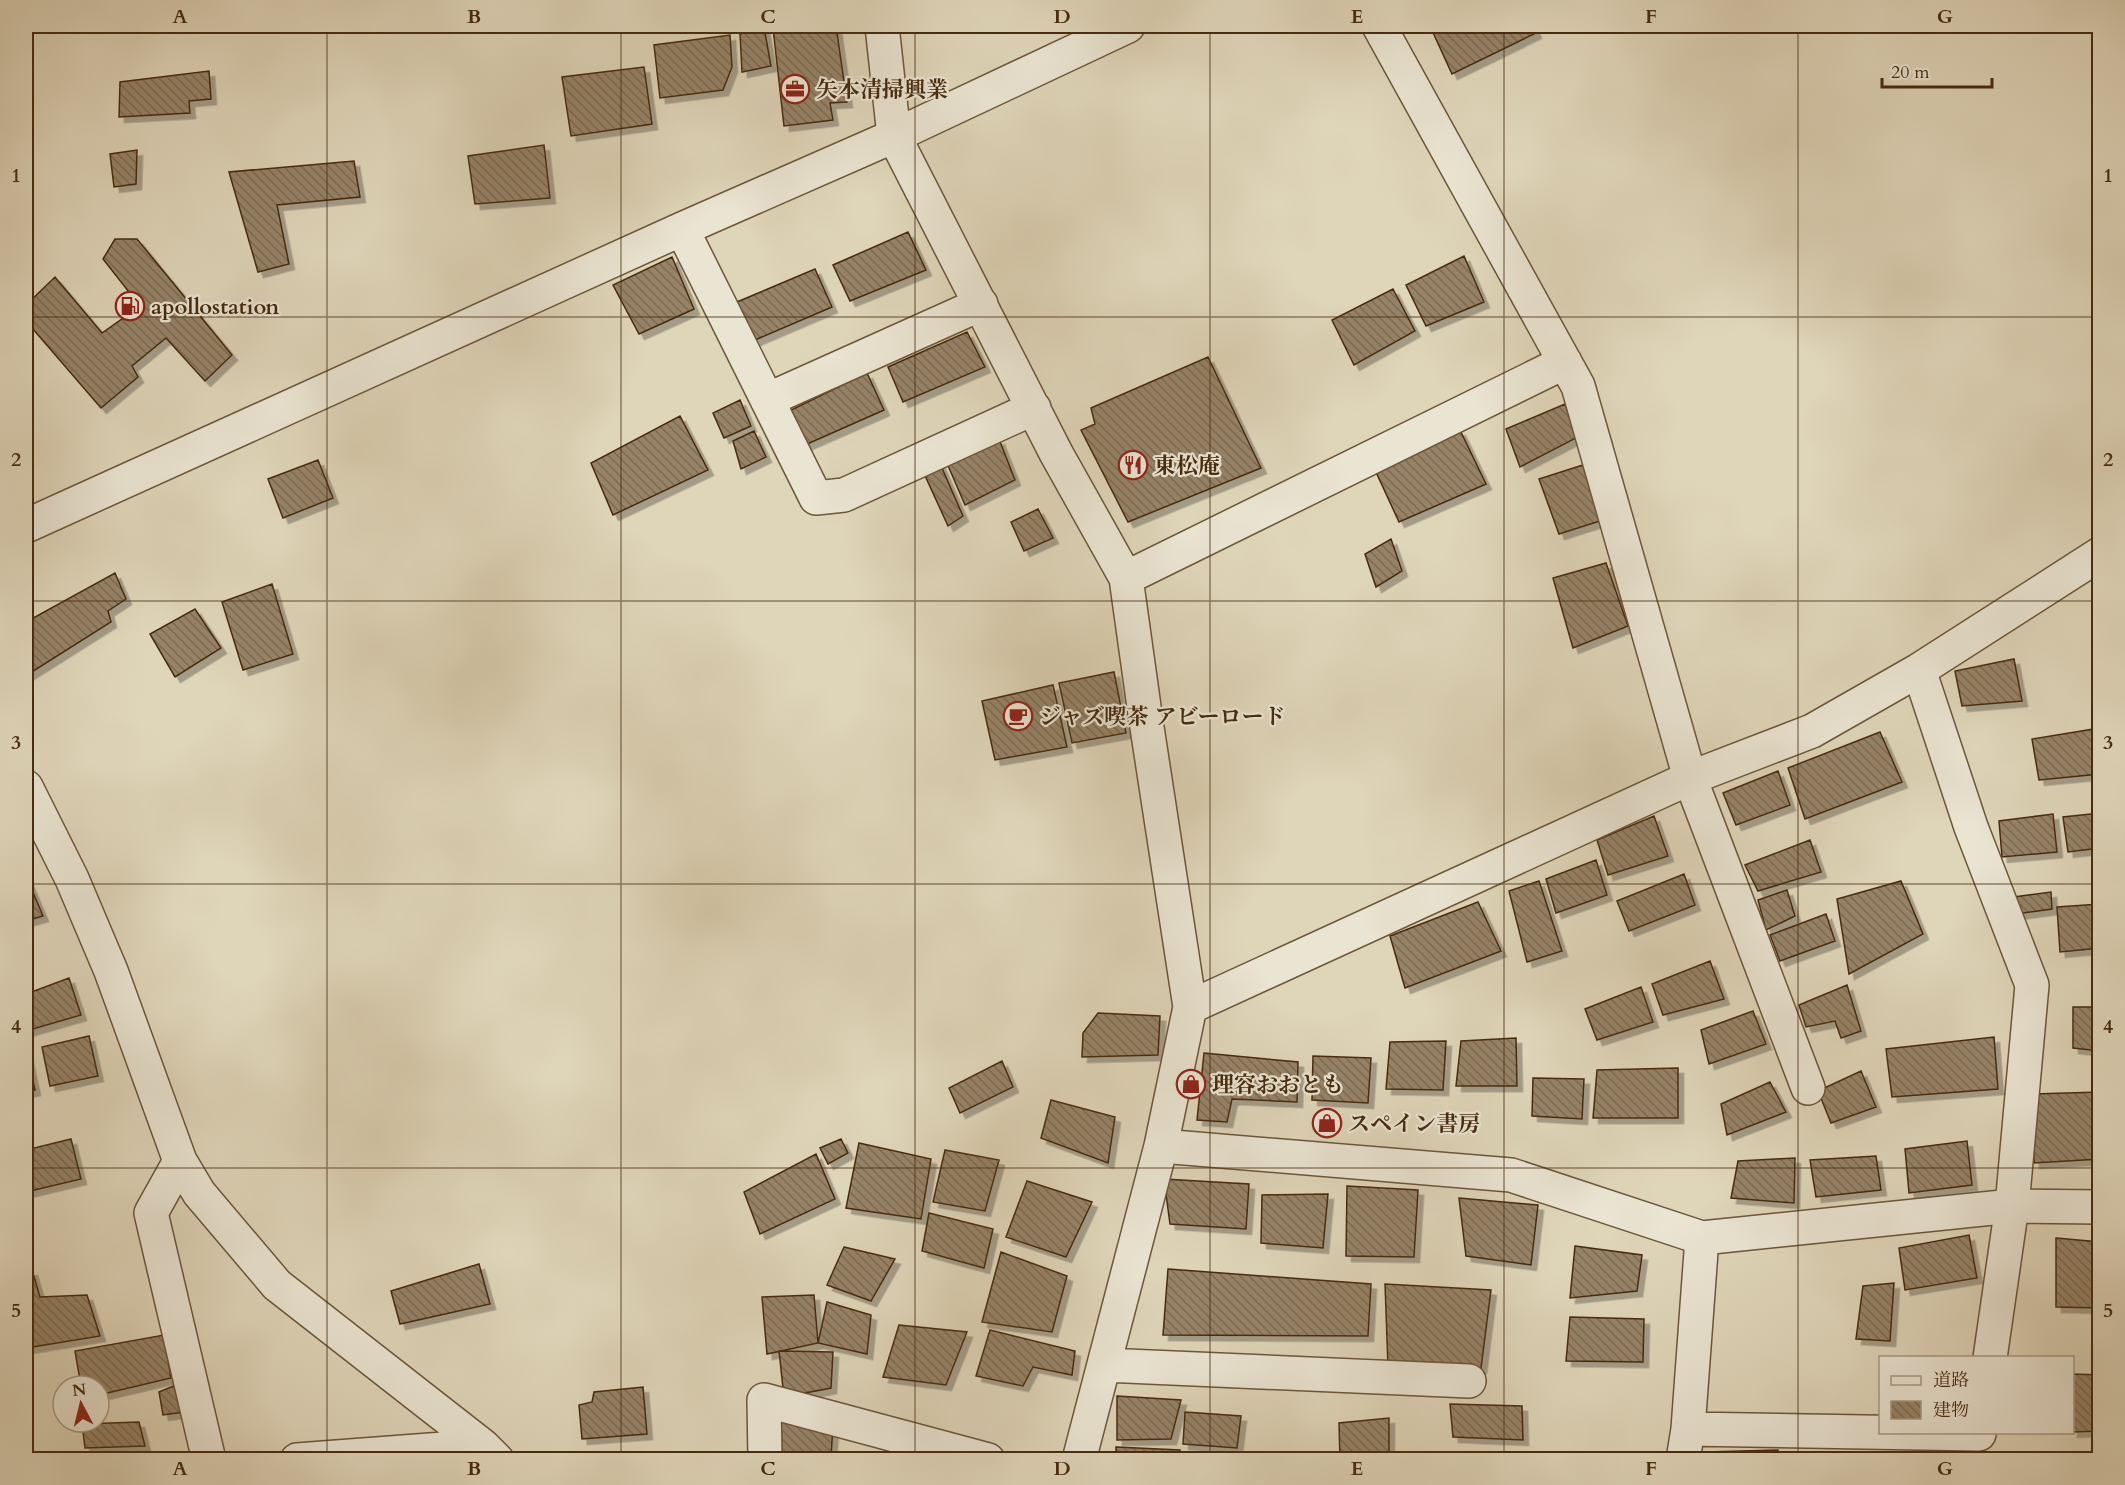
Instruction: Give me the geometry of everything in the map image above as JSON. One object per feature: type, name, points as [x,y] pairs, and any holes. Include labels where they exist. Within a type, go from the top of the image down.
[{"type":"street","points":[[882,26],[894,136],[1056,453],[1126,578],[1190,1007],[1161,1146],[1080,1460]]},
{"type":"street","points":[[26,526],[682,229],[894,136],[1128,26]]},
{"type":"street","points":[[1379,26],[1578,386],[1690,777],[1808,1088]]},
{"type":"street","points":[[682,229],[816,498],[844,495],[1034,408]]},
{"type":"street","points":[[767,400],[981,304]]},
{"type":"street","points":[[1126,578],[1565,362]]},
{"type":"street","points":[[1190,1007],[1690,777],[1812,731],[1919,670],[2100,554]]},
{"type":"street","points":[[1919,670],[1971,827],[2032,985],[2012,1206],[1990,1356]]},
{"type":"street","points":[[26,787],[72,879],[111,971],[180,1161],[199,1193],[277,1285],[490,1453]]},
{"type":"street","points":[[1161,1146],[1510,1175],[1702,1238],[2012,1206],[2100,1207]]},
{"type":"street","points":[[180,1161],[151,1213],[209,1460]]},
{"type":"street","points":[[1702,1238],[1686,1444],[1979,1434]]},
{"type":"street","points":[[1104,1365],[1469,1381]]},
{"type":"street","points":[[765,1460],[764,1400],[988,1460]]},
{"type":"street","points":[[297,1460],[490,1453]]},
{"type":"building","points":[[836,26],[847,102],[830,103],[833,120],[784,126],[773,28]]},
{"type":"building","points":[[1430,26],[1533,26],[1536,33],[1452,74]]},
{"type":"building","points":[[764,27],[771,66],[742,72],[740,34]]},
{"type":"building","points":[[730,35],[732,67],[723,90],[660,98],[654,45]]},
{"type":"building","points":[[644,67],[652,124],[571,136],[562,77]]},
{"type":"building","points":[[209,71],[211,99],[189,101],[190,113],[119,117],[120,82]]},
{"type":"building","points":[[544,145],[550,198],[475,204],[468,156]]},
{"type":"building","points":[[137,150],[136,184],[114,187],[110,154]]},
{"type":"building","points":[[354,161],[360,197],[277,205],[289,264],[258,272],[229,172]]},
{"type":"building","points":[[908,232],[926,270],[850,301],[833,265]]},
{"type":"building","points":[[115,239],[137,239],[232,355],[205,381],[166,338],[132,366],[138,377],[101,408],[26,321],[26,305],[55,277],[102,333],[140,306],[103,259]]},
{"type":"building","points":[[1464,256],[1484,302],[1426,326],[1406,285]]},
{"type":"building","points":[[672,257],[694,309],[639,334],[613,285]]},
{"type":"building","points":[[815,269],[832,307],[755,340],[737,302]]},
{"type":"building","points":[[1393,289],[1415,331],[1354,365],[1332,320]]},
{"type":"building","points":[[967,332],[985,367],[903,402],[888,367]]},
{"type":"building","points":[[1208,357],[1261,468],[1128,522],[1081,430],[1095,424],[1091,408]]},
{"type":"building","points":[[867,373],[884,410],[805,445],[789,411]]},
{"type":"building","points":[[740,400],[751,426],[724,438],[713,413]]},
{"type":"building","points":[[1565,404],[1578,437],[1520,467],[1506,429]]},
{"type":"building","points":[[680,416],[708,470],[613,515],[591,463]]},
{"type":"building","points":[[1460,430],[1486,484],[1399,522],[1376,472]]},
{"type":"building","points":[[754,431],[766,457],[741,469],[733,441]]},
{"type":"building","points":[[999,439],[1015,480],[965,505],[946,461]]},
{"type":"building","points":[[938,459],[963,516],[948,526],[922,469]]},
{"type":"building","points":[[318,460],[333,498],[283,518],[268,479]]},
{"type":"building","points":[[1586,464],[1603,520],[1559,534],[1539,479]]},
{"type":"building","points":[[1038,509],[1053,538],[1024,551],[1011,522]]},
{"type":"building","points":[[1391,539],[1402,571],[1376,587],[1365,554]]},
{"type":"building","points":[[1606,563],[1628,626],[1573,648],[1553,578]]},
{"type":"building","points":[[115,573],[126,599],[108,611],[111,622],[27,675],[26,622]]},
{"type":"building","points":[[272,584],[293,654],[243,670],[222,602]]},
{"type":"building","points":[[195,609],[221,648],[175,677],[150,634]]},
{"type":"building","points":[[2014,659],[2022,701],[1962,706],[1955,671]]},
{"type":"building","points":[[1114,672],[1126,733],[1072,743],[1059,683]]},
{"type":"building","points":[[1053,685],[1067,747],[995,760],[982,701]]},
{"type":"building","points":[[2100,728],[2100,774],[2039,780],[2032,739]]},
{"type":"building","points":[[1880,732],[1902,782],[1805,819],[1788,768]]},
{"type":"building","points":[[1778,771],[1790,805],[1736,825],[1723,793]]},
{"type":"building","points":[[2100,813],[2100,848],[2068,852],[2063,817]]},
{"type":"building","points":[[2053,814],[2057,852],[2002,857],[1999,821]]},
{"type":"building","points":[[1654,816],[1668,856],[1608,875],[1597,840]]},
{"type":"building","points":[[1810,840],[1821,872],[1758,891],[1745,865]]},
{"type":"building","points":[[1596,860],[1607,895],[1556,913],[1546,879]]},
{"type":"building","points":[[1684,874],[1695,905],[1629,931],[1617,901]]},
{"type":"building","points":[[27,878],[43,916],[29,920],[26,913]]},
{"type":"building","points":[[1539,881],[1562,951],[1527,962],[1509,891]]},
{"type":"building","points":[[1901,881],[1923,934],[1849,974],[1837,899]]},
{"type":"building","points":[[1787,890],[1795,916],[1766,930],[1758,900]]},
{"type":"building","points":[[2051,892],[2052,909],[2016,914],[2014,897]]},
{"type":"building","points":[[1478,902],[1501,951],[1405,988],[1390,936]]},
{"type":"building","points":[[2100,904],[2100,948],[2060,952],[2057,907]]},
{"type":"building","points":[[1826,914],[1835,941],[1780,961],[1770,935]]},
{"type":"building","points":[[1710,961],[1724,999],[1663,1015],[1652,984]]},
{"type":"building","points":[[69,978],[81,1015],[26,1031],[26,994]]},
{"type":"building","points":[[1847,985],[1861,1031],[1841,1038],[1835,1021],[1806,1027],[1799,1005]]},
{"type":"building","points":[[1641,987],[1653,1022],[1597,1040],[1585,1009]]},
{"type":"building","points":[[2073,1007],[2100,1007],[2100,1051],[2073,1048]]},
{"type":"building","points":[[1753,1011],[1766,1044],[1709,1064],[1701,1030]]},
{"type":"building","points":[[1098,1013],[1160,1016],[1158,1055],[1082,1057],[1083,1033]]},
{"type":"building","points":[[89,1036],[98,1076],[50,1086],[42,1047]]},
{"type":"building","points":[[1994,1037],[1998,1089],[1892,1097],[1886,1049]]},
{"type":"building","points":[[1516,1038],[1517,1086],[1456,1086],[1461,1041]]},
{"type":"building","points":[[1446,1041],[1443,1090],[1386,1089],[1390,1042]]},
{"type":"building","points":[[26,1049],[35,1090],[26,1092]]},
{"type":"building","points":[[1204,1053],[1298,1062],[1297,1102],[1232,1099],[1227,1122],[1197,1120]]},
{"type":"building","points":[[1313,1056],[1371,1058],[1368,1103],[1312,1100]]},
{"type":"building","points":[[1002,1061],[1013,1087],[960,1113],[949,1088]]},
{"type":"building","points":[[1678,1068],[1678,1118],[1593,1118],[1597,1070]]},
{"type":"building","points":[[1861,1071],[1876,1107],[1831,1123],[1818,1091]]},
{"type":"building","points":[[1533,1078],[1584,1079],[1582,1119],[1532,1116]]},
{"type":"building","points":[[1770,1082],[1786,1112],[1727,1135],[1721,1104]]},
{"type":"building","points":[[2100,1092],[2100,1159],[2034,1163],[2033,1094]]},
{"type":"building","points":[[1051,1100],[1115,1117],[1108,1163],[1041,1138]]},
{"type":"building","points":[[71,1139],[81,1179],[26,1192],[26,1150]]},
{"type":"building","points":[[841,1139],[848,1153],[828,1164],[820,1148]]},
{"type":"building","points":[[1967,1141],[1972,1185],[1909,1193],[1905,1149]]},
{"type":"building","points":[[859,1143],[931,1159],[921,1219],[846,1208]]},
{"type":"building","points":[[945,1150],[999,1160],[985,1211],[933,1202]]},
{"type":"building","points":[[816,1154],[835,1199],[760,1234],[744,1192]]},
{"type":"building","points":[[1876,1156],[1881,1190],[1816,1197],[1810,1160]]},
{"type":"building","points":[[1795,1158],[1794,1203],[1731,1198],[1738,1161]]},
{"type":"building","points":[[1164,1179],[1249,1184],[1246,1229],[1170,1224]]},
{"type":"building","points":[[1027,1181],[1092,1202],[1066,1257],[1006,1237]]},
{"type":"building","points":[[1347,1186],[1418,1190],[1414,1257],[1346,1256]]},
{"type":"building","points":[[1328,1194],[1323,1248],[1261,1243],[1262,1195]]},
{"type":"building","points":[[1459,1198],[1538,1205],[1531,1265],[1466,1256]]},
{"type":"building","points":[[929,1213],[993,1229],[984,1268],[922,1251]]},
{"type":"building","points":[[1969,1235],[1977,1278],[1905,1290],[1899,1248]]},
{"type":"building","points":[[2056,1238],[2100,1242],[2100,1308],[2056,1307]]},
{"type":"building","points":[[1575,1246],[1642,1255],[1637,1291],[1570,1298]]},
{"type":"building","points":[[844,1247],[895,1259],[871,1301],[827,1285]]},
{"type":"building","points":[[1001,1252],[1067,1276],[1052,1332],[982,1322]]},
{"type":"building","points":[[479,1264],[490,1304],[400,1324],[391,1291]]},
{"type":"building","points":[[1168,1269],[1371,1284],[1368,1336],[1163,1335]]},
{"type":"building","points":[[32,1270],[40,1297],[87,1295],[100,1336],[26,1348],[26,1271]]},
{"type":"building","points":[[1894,1283],[1890,1341],[1856,1339],[1863,1286]]},
{"type":"building","points":[[1385,1284],[1491,1290],[1481,1368],[1388,1366]]},
{"type":"building","points":[[814,1295],[818,1343],[767,1354],[762,1297]]},
{"type":"building","points":[[827,1302],[871,1315],[867,1354],[818,1343]]},
{"type":"building","points":[[1570,1317],[1644,1319],[1643,1362],[1566,1361]]},
{"type":"building","points":[[899,1325],[967,1332],[946,1385],[883,1377]]},
{"type":"building","points":[[990,1330],[1075,1351],[1072,1375],[1033,1367],[1023,1386],[976,1376]]},
{"type":"building","points":[[164,1335],[171,1378],[111,1392],[111,1374],[79,1374],[75,1351]]},
{"type":"building","points":[[779,1351],[833,1352],[831,1388],[784,1397]]},
{"type":"building","points":[[2074,1374],[2100,1375],[2100,1431],[2074,1432]]},
{"type":"building","points":[[178,1384],[184,1412],[163,1415],[159,1392]]},
{"type":"building","points":[[643,1387],[647,1434],[582,1439],[579,1405],[592,1402],[594,1392]]},
{"type":"building","points":[[1117,1396],[1181,1400],[1171,1439],[1117,1440]]},
{"type":"building","points":[[1450,1404],[1522,1406],[1523,1440],[1453,1437]]},
{"type":"building","points":[[1185,1412],[1241,1416],[1237,1448],[1183,1444]]},
{"type":"building","points":[[1389,1418],[1389,1460],[1340,1460],[1339,1423]]},
{"type":"building","points":[[775,1421],[833,1425],[831,1458],[772,1455]]},
{"type":"building","points":[[139,1422],[145,1446],[85,1448],[83,1434],[111,1434],[111,1423]]},
{"type":"building","points":[[1116,1447],[1180,1450],[1179,1460],[1116,1460]]},
{"type":"building","points":[[1778,1450],[1778,1460],[1705,1460],[1705,1452]]},
{"type":"building","points":[[1334,1452],[1332,1460],[1260,1460]]},
{"type":"building","points":[[1789,1452],[1849,1452],[1849,1460],[1788,1460]]},
{"type":"place","name":"矢本清掃興業","points":[[795,89]]},
{"type":"place","name":"apollostation","points":[[130,306]]},
{"type":"place","name":"東松庵","points":[[1133,465]]},
{"type":"place","name":"ジャズ喫茶 アビーロード","points":[[1018,716]]},
{"type":"place","name":"理容おおとも","points":[[1191,1084]]},
{"type":"place","name":"スペイン書房","points":[[1327,1123]]}]
